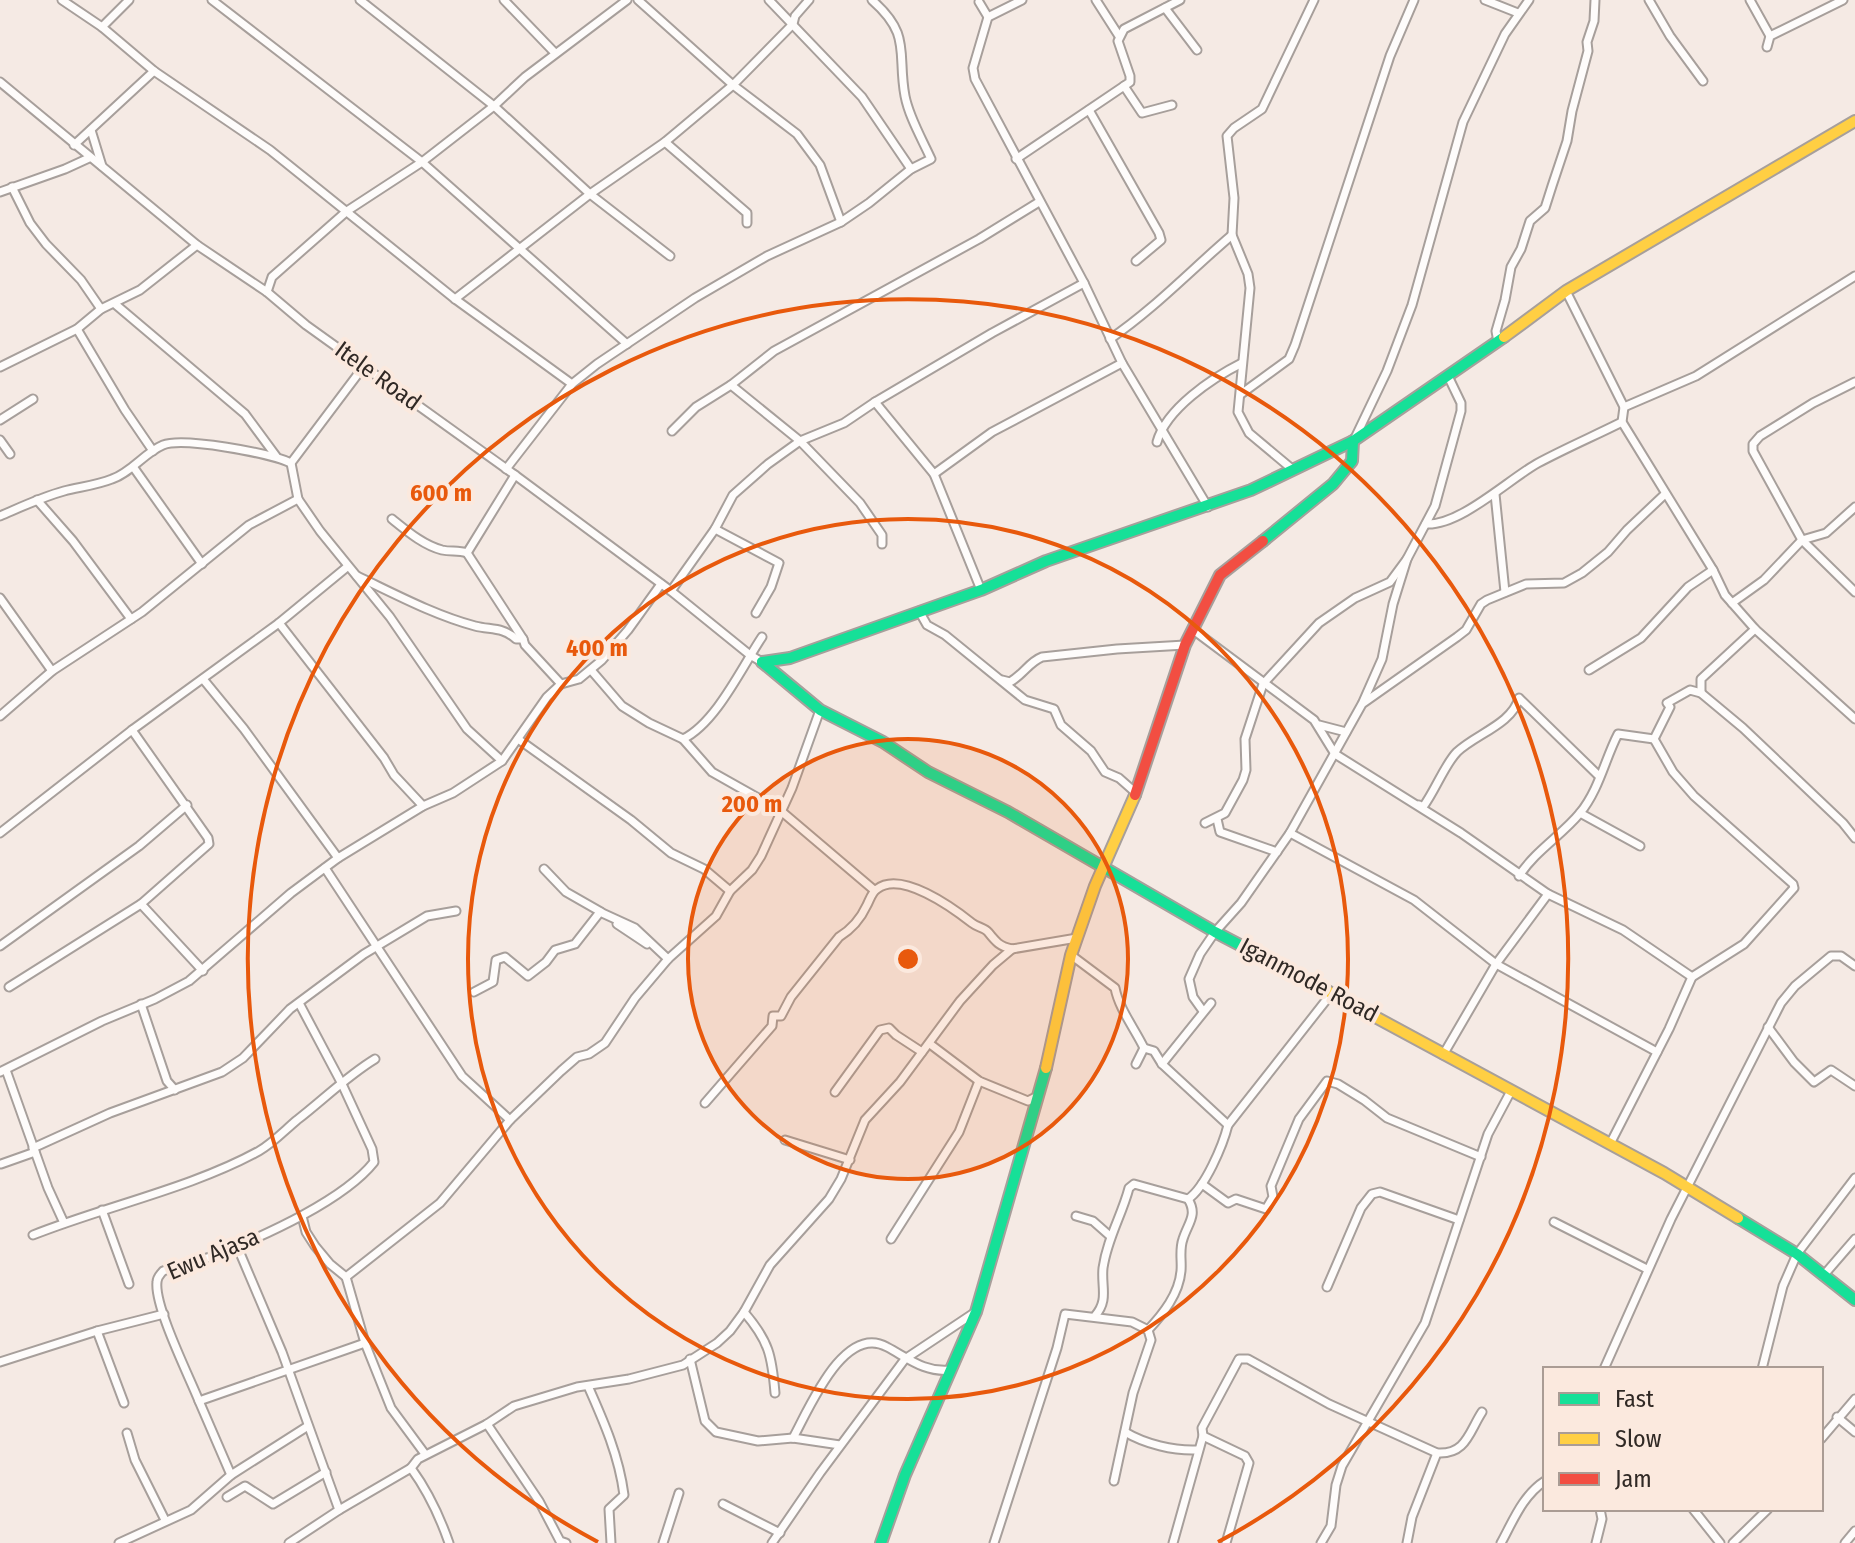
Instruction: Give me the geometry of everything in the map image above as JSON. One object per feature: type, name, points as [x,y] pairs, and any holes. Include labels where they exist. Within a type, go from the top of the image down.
[{"type":"street","points":[[62,0],[102,27],[154,71],[270,150],[455,299],[572,384]]},
{"type":"street","points":[[102,27],[129,0]]},
{"type":"street","points":[[212,0],[422,162],[627,344]]},
{"type":"street","points":[[360,0],[494,106],[590,194],[670,256]]},
{"type":"street","points":[[504,0],[555,53]]},
{"type":"street","points":[[259,287],[347,211],[422,162],[555,53],[627,0]]},
{"type":"street","points":[[638,0],[733,85],[783,122],[808,146],[820,165],[841,222]]},
{"type":"street","points":[[769,0],[862,97],[911,169]]},
{"type":"street","points":[[455,299],[590,194],[665,142],[733,85],[793,24],[795,16],[809,0]]},
{"type":"street","points":[[506,469],[572,384],[695,298],[743,270],[841,222],[911,169],[931,159],[905,98],[902,44],[883,9],[872,0]]},
{"type":"street","points":[[1022,0],[988,17],[973,68],[975,79],[1084,283],[1122,363],[1208,507]]},
{"type":"street","points":[[1096,0],[1119,36]]},
{"type":"street","points":[[1016,159],[1130,82],[1119,36],[1124,29],[1180,0]]},
{"type":"street","points":[[1292,469],[1249,433],[1238,412],[1250,288],[1248,274],[1232,235],[1234,198],[1227,136],[1262,109],[1314,0]]},
{"type":"street","points":[[1241,394],[1289,359],[1385,71],[1414,0]]},
{"type":"street","points":[[1485,0],[1518,13]]},
{"type":"street","points":[[881,1543],[905,1475],[976,1312],[1052,1046],[1071,955],[1104,866],[1136,793],[1185,645],[1220,575],[1333,484],[1352,461],[1353,441],[1387,371],[1412,305],[1458,136],[1505,34],[1529,0]]},
{"type":"street","points":[[1498,342],[1495,334],[1511,267],[1530,221],[1545,208],[1567,141],[1594,21],[1595,0]]},
{"type":"street","points":[[1649,0],[1670,36],[1703,81]]},
{"type":"street","points":[[1750,0],[1770,36],[1767,47]]},
{"type":"street","points":[[1770,36],[1843,0]]},
{"type":"street","points":[[979,2],[988,17]]},
{"type":"street","points":[[1165,8],[1197,50]]},
{"type":"street","points":[[74,145],[154,71]]},
{"type":"street","name":"Itele Road","points":[[0,82],[197,245],[267,292],[515,475],[762,662]]},
{"type":"street","points":[[1124,86],[1142,113],[1172,105]]},
{"type":"street","points":[[1089,110],[1159,233],[1161,240],[1136,261]]},
{"type":"street","points":[[762,662],[790,658],[981,590],[1046,561],[1208,507],[1353,441],[1498,342],[1566,291],[1855,121]]},
{"type":"street","points":[[91,130],[103,167]]},
{"type":"street","points":[[665,142],[732,197],[747,213],[747,223]]},
{"type":"street","points":[[0,192],[89,158]]},
{"type":"street","points":[[12,187],[30,223],[81,280],[101,309]]},
{"type":"street","points":[[672,431],[696,407],[731,385],[774,351],[966,246],[1039,202]]},
{"type":"street","points":[[1110,339],[1150,311],[1182,277],[1232,235]]},
{"type":"street","points":[[0,367],[77,329],[101,309],[140,290],[197,245]]},
{"type":"street","points":[[1624,407],[1696,376],[1855,276]]},
{"type":"street","points":[[267,292],[272,277]]},
{"type":"street","points":[[671,591],[715,529],[733,495],[759,470],[800,441],[844,423],[875,402],[1084,283]]},
{"type":"street","points":[[1566,291],[1624,407],[1622,422],[1664,495],[1713,570],[1725,595],[1755,629],[1855,719]]},
{"type":"street","points":[[115,304],[245,414],[276,456]]},
{"type":"street","points":[[77,329],[153,451]]},
{"type":"street","points":[[934,474],[992,432],[1122,363]]},
{"type":"street","points":[[1157,442],[1161,428],[1211,379],[1242,363]]},
{"type":"street","points":[[364,366],[291,463],[298,499],[347,567],[390,617],[467,729],[502,761]]},
{"type":"street","points":[[1205,823],[1225,813],[1243,780],[1246,770],[1245,739],[1263,684],[1319,623],[1355,598],[1390,582],[1407,559],[1435,506],[1461,411],[1461,403],[1448,376]]},
{"type":"street","points":[[1855,382],[1813,403],[1760,436],[1753,444],[1755,456],[1802,540],[1855,592]]},
{"type":"street","points":[[731,385],[800,441],[860,503],[882,535],[882,544]]},
{"type":"street","points":[[0,420],[33,399]]},
{"type":"street","points":[[875,402],[934,474],[981,590]]},
{"type":"street","points":[[1426,524],[1446,520],[1495,494],[1535,465],[1622,422]]},
{"type":"street","points":[[0,440],[10,454]]},
{"type":"street","points":[[0,516],[37,500],[112,479],[134,468],[167,443],[233,448],[276,456],[291,463]]},
{"type":"street","points":[[134,468],[202,564]]},
{"type":"street","points":[[467,553],[515,475]]},
{"type":"street","points":[[1495,494],[1505,592]]},
{"type":"street","points":[[1362,704],[1466,630],[1481,604],[1505,592],[1536,583],[1564,583],[1582,573],[1608,552],[1664,495]]},
{"type":"street","points":[[0,716],[52,671],[131,619],[249,525],[298,499]]},
{"type":"street","points":[[37,500],[73,541],[131,619]]},
{"type":"street","points":[[1732,603],[1764,580],[1802,540],[1826,533],[1855,507]]},
{"type":"street","points":[[392,519],[429,545],[467,553]]},
{"type":"street","points":[[715,529],[779,563],[771,587],[756,613]]},
{"type":"street","points":[[467,553],[525,645],[561,684]]},
{"type":"street","points":[[1203,1011],[1193,997],[1189,979],[1200,954],[1241,903],[1290,833],[1362,704],[1382,659],[1393,604],[1407,559]]},
{"type":"street","points":[[0,833],[132,730],[279,623],[347,567]]},
{"type":"street","points":[[1589,670],[1641,638],[1688,587],[1713,570]]},
{"type":"street","points":[[355,575],[460,621],[507,631],[516,639],[523,639]]},
{"type":"street","points":[[64,1223],[3,1071],[189,981],[291,893],[338,858],[423,806],[453,793],[502,761],[547,697],[561,684],[579,679],[591,670],[628,630],[661,584]]},
{"type":"street","points":[[0,598],[52,671]]},
{"type":"street","points":[[919,611],[927,625],[945,635],[1025,700],[1054,709],[1061,725],[1091,751],[1105,772],[1119,778],[1136,793]]},
{"type":"street","points":[[279,623],[394,775],[423,806]]},
{"type":"street","points":[[1192,629],[1319,725],[1346,732]]},
{"type":"street","points":[[1654,739],[1670,707],[1667,703],[1690,690],[1755,629]]},
{"type":"street","points":[[683,739],[693,734],[712,715],[762,637]]},
{"type":"street","points":[[1000,680],[1010,682],[1023,675],[1033,660],[1042,657],[1185,645]]},
{"type":"street","points":[[777,672],[790,658]]},
{"type":"street","name":"Iganmode Road","points":[[762,662],[820,710],[883,742],[928,772],[1008,812],[1215,932],[1396,1026],[1443,1055],[1688,1187],[1797,1254],[1855,1300]]},
{"type":"street","points":[[591,670],[622,706],[683,739],[719,778],[781,811],[874,890]]},
{"type":"street","points":[[203,679],[244,729],[338,858]]},
{"type":"street","points":[[1701,679],[1701,693]]},
{"type":"street","points":[[1690,690],[1701,693],[1743,728],[1855,838]]},
{"type":"street","points":[[1417,804],[1423,807],[1430,798],[1455,753],[1516,710],[1519,698],[1599,776]]},
{"type":"street","points":[[346,1277],[440,1203],[510,1120],[577,1057],[589,1054],[605,1043],[635,998],[668,959],[716,916],[730,891],[752,870],[761,856],[792,788],[820,710]]},
{"type":"street","points":[[1319,725],[1335,754],[1417,804],[1519,876],[1548,894],[1623,930],[1692,977]]},
{"type":"street","points":[[9,987],[141,904],[209,844],[187,805],[132,730]]},
{"type":"street","points":[[1519,876],[1534,857],[1580,813],[1593,793],[1618,734],[1654,739]]},
{"type":"street","points":[[518,739],[631,820],[671,853],[704,869],[730,891]]},
{"type":"street","points":[[1610,1144],[1692,977],[1744,944],[1794,888],[1694,796],[1673,772],[1654,739]]},
{"type":"street","points":[[0,946],[139,846],[187,805]]},
{"type":"street","points":[[1580,813],[1640,846]]},
{"type":"street","points":[[1217,819],[1220,832],[1229,837],[1277,852]]},
{"type":"street","points":[[1290,833],[1414,900],[1496,964],[1657,1052]]},
{"type":"street","points":[[325,868],[462,1076],[510,1120]]},
{"type":"street","points":[[544,869],[566,892],[635,928],[668,959]]},
{"type":"street","points":[[705,1103],[772,1026],[773,1016],[781,1016],[791,997],[839,937],[859,919],[874,890],[885,885],[899,884],[920,890],[986,930],[991,939],[1002,947],[1012,949],[1077,938]]},
{"type":"street","points":[[1443,1055],[1496,964],[1548,894]]},
{"type":"street","points":[[141,904],[203,971]]},
{"type":"street","points":[[1,1164],[110,1113],[222,1072],[243,1058],[281,1017],[364,954],[427,916],[456,911]]},
{"type":"street","points":[[474,992],[493,982],[496,960],[505,957],[528,976],[546,962],[555,950],[575,944],[600,912]]},
{"type":"street","points":[[1002,947],[1003,957]]},
{"type":"street","points":[[289,1543],[411,1468],[425,1454],[487,1424],[503,1411],[544,1395],[683,1365],[723,1337],[744,1312],[770,1265],[829,1199],[850,1160],[865,1120],[900,1082],[960,1001],[1012,949]]},
{"type":"street","points":[[1071,955],[1115,988],[1117,1002],[1144,1048],[1154,1051],[1162,1064],[1228,1125]]},
{"type":"street","points":[[1605,1367],[1647,1269],[1768,1027],[1789,993],[1831,956],[1841,956],[1855,966]]},
{"type":"street","points":[[1188,1199],[1196,1194],[1202,1184],[1226,1136],[1228,1125],[1331,994]]},
{"type":"street","points":[[299,1003],[342,1084]]},
{"type":"street","points":[[1162,1064],[1211,1003]]},
{"type":"street","points":[[141,1004],[167,1081],[175,1090]]},
{"type":"street","points":[[1768,1027],[1794,1062],[1814,1082],[1831,1070],[1855,1086]]},
{"type":"street","points":[[835,1092],[880,1030],[889,1028],[922,1052]]},
{"type":"street","points":[[930,1044],[979,1081],[1028,1101],[1036,1097]]},
{"type":"street","points":[[1136,1064],[1144,1048]]},
{"type":"street","points":[[33,1235],[202,1177],[261,1149],[354,1072],[375,1059]]},
{"type":"street","points":[[164,1093],[167,1081]]},
{"type":"street","points":[[891,1239],[959,1132],[979,1081]]},
{"type":"street","points":[[1202,1184],[1228,1203],[1236,1199],[1266,1209],[1273,1197],[1271,1186],[1299,1119],[1327,1081],[1351,1092],[1387,1118],[1481,1157]]},
{"type":"street","name":"Ewu Ajasa","points":[[231,1475],[164,1314],[157,1282],[163,1271],[219,1254],[302,1216],[366,1172],[374,1162],[372,1149],[342,1084]]},
{"type":"street","points":[[1321,1543],[1331,1526],[1336,1485],[1342,1466],[1425,1323],[1488,1134],[1511,1091]]},
{"type":"street","points":[[785,1140],[850,1160]]},
{"type":"street","points":[[1763,1367],[1783,1286],[1797,1254],[1855,1178]]},
{"type":"street","points":[[1095,1316],[1104,1303],[1103,1271],[1110,1236],[1131,1184],[1188,1199],[1194,1209],[1182,1240],[1181,1275],[1167,1308],[1148,1330]]},
{"type":"street","points":[[1327,1287],[1361,1208],[1372,1194],[1380,1192],[1459,1220]]},
{"type":"street","points":[[102,1210],[129,1284]]},
{"type":"street","points":[[302,1216],[306,1232],[315,1246],[346,1277],[365,1343],[396,1419],[425,1454]]},
{"type":"street","points":[[1076,1216],[1093,1221],[1110,1236]]},
{"type":"street","points":[[1554,1222],[1647,1269]]},
{"type":"street","points":[[1823,1276],[1855,1239]]},
{"type":"street","points":[[237,1246],[339,1510]]},
{"type":"street","points":[[744,1312],[762,1332],[772,1355],[775,1393]]},
{"type":"street","points":[[772,1543],[905,1359],[976,1312]]},
{"type":"street","points":[[0,1362],[97,1331],[164,1314]]},
{"type":"street","points":[[994,1543],[1057,1348],[1065,1314],[1132,1322],[1148,1330],[1151,1340],[1133,1393],[1114,1481]]},
{"type":"street","points":[[97,1331],[124,1403]]},
{"type":"street","points":[[793,1438],[828,1377],[849,1351],[860,1344],[872,1342],[890,1348],[905,1359],[937,1372],[951,1370]]},
{"type":"street","points":[[199,1401],[365,1343]]},
{"type":"street","points":[[895,1353],[900,1367]]},
{"type":"street","points":[[1173,1543],[1203,1436],[1202,1428],[1234,1364],[1242,1357],[1329,1404],[1437,1453],[1448,1454],[1462,1448],[1482,1412]]},
{"type":"street","points":[[690,1359],[705,1421],[712,1430],[758,1441],[793,1438],[840,1445]]},
{"type":"street","points":[[588,1386],[606,1425],[620,1468],[624,1495],[610,1505],[608,1512],[611,1543]]},
{"type":"street","points":[[1823,1436],[1855,1399]]},
{"type":"street","points":[[1837,1417],[1855,1432]]},
{"type":"street","points":[[487,1424],[539,1501],[560,1541],[566,1543]]},
{"type":"street","points":[[119,1543],[191,1510],[231,1475],[308,1426]]},
{"type":"street","points":[[1125,1432],[1138,1439],[1178,1450],[1197,1450]]},
{"type":"street","points":[[127,1433],[135,1460],[165,1520]]},
{"type":"street","points":[[1203,1436],[1245,1456],[1249,1463],[1226,1543]]},
{"type":"street","points":[[1407,1543],[1412,1517],[1437,1453]]},
{"type":"street","points":[[411,1468],[427,1492],[445,1541]]},
{"type":"street","points":[[227,1497],[245,1486],[273,1504],[326,1472]]},
{"type":"street","points":[[1501,1543],[1524,1501],[1543,1482]]},
{"type":"street","points":[[663,1543],[679,1493]]},
{"type":"street","points":[[723,1504],[780,1533]]},
{"type":"street","points":[[1596,1543],[1602,1519],[1600,1511]]},
{"type":"street","points":[[1695,1511],[1720,1543]]},
{"type":"street","points":[[1733,1543],[1766,1511]]},
{"type":"street","points":[[1845,1543],[1855,1531]]},
{"type":"traffic: fast","points":[[762,662],[790,658],[981,590],[1046,561],[1251,490],[1353,441],[1504,337]]},
{"type":"traffic: fast","points":[[1263,541],[1333,484],[1352,461],[1353,441]]},
{"type":"traffic: fast","points":[[762,662],[820,710],[883,742],[928,772],[1008,812],[1215,932],[1318,986]]},
{"type":"traffic: fast","points":[[881,1543],[905,1475],[976,1312],[1046,1068]]},
{"type":"traffic: fast","points":[[1738,1218],[1797,1254],[1855,1300]]},
{"type":"traffic: slow","points":[[1504,337],[1566,291],[1855,121]]},
{"type":"traffic: slow","points":[[1046,1068],[1071,955],[1095,886],[1135,795]]},
{"type":"traffic: slow","points":[[1318,986],[1664,1173],[1738,1218]]},
{"type":"traffic: jam","points":[[1135,795],[1185,645],[1220,575],[1263,541]]}]
